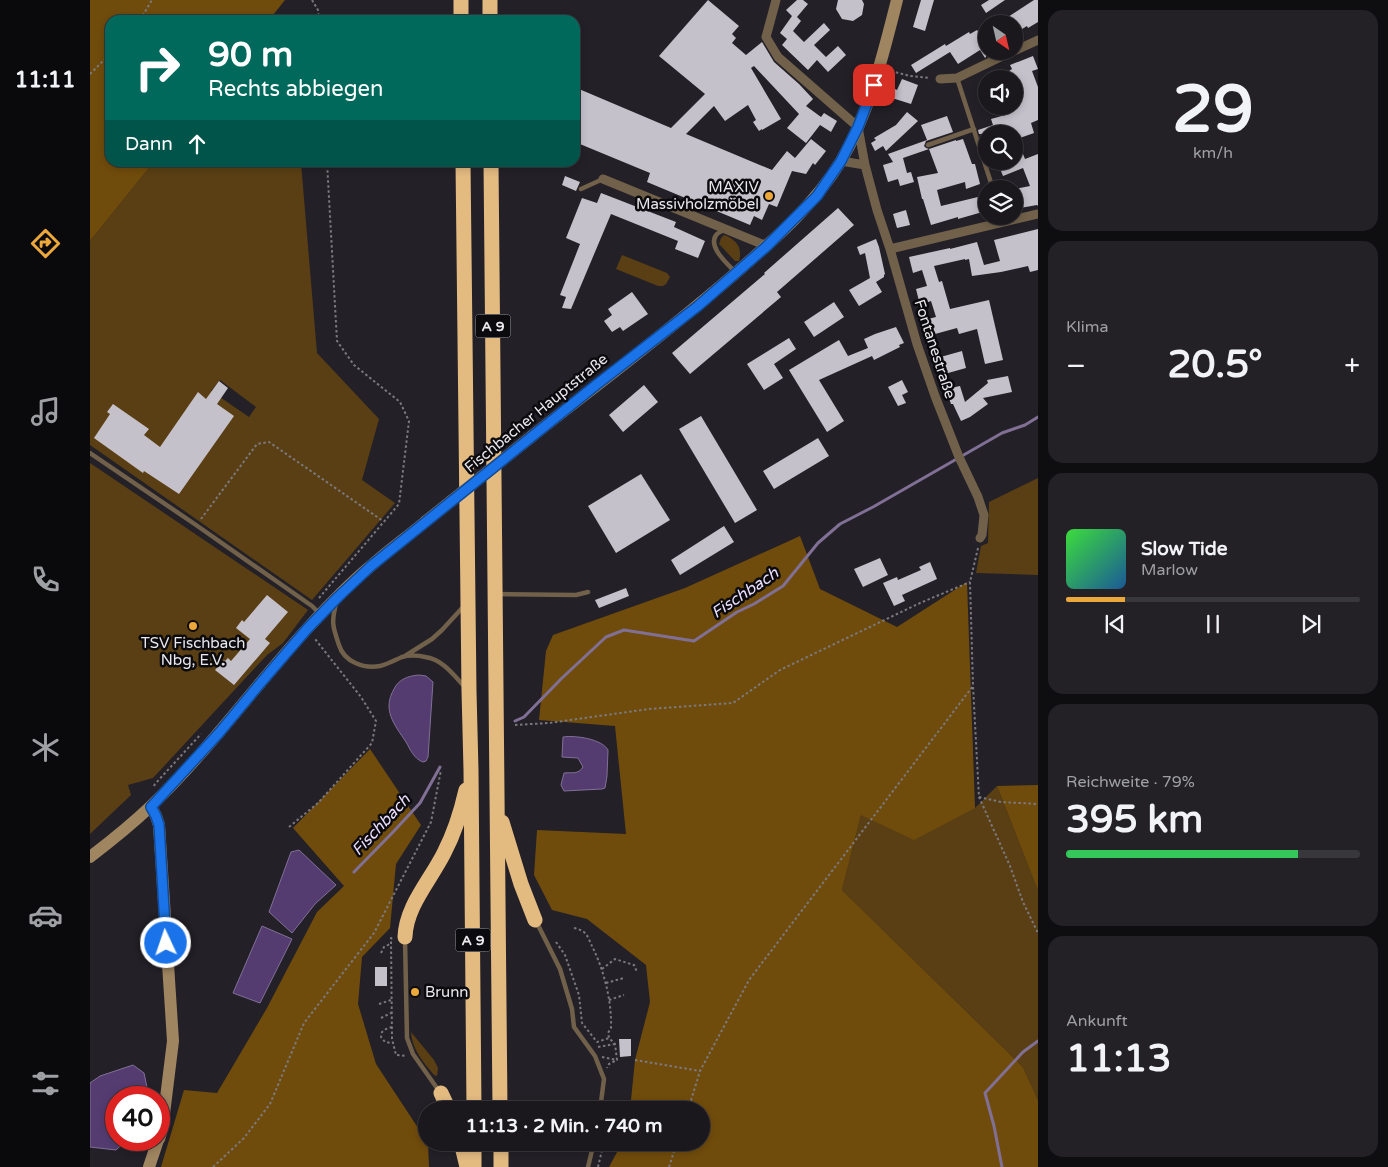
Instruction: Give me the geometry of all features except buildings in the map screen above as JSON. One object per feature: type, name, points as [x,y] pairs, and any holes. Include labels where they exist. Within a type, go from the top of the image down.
[{"type":"highway","points":[[461,0],[461,15]]},
{"type":"highway","points":[[490,0],[490,15]]},
{"type":"highway","name":"A 9","points":[[462,167],[474,1101]]},
{"type":"highway","name":"A 9","points":[[491,167],[500,1101]]},
{"type":"highway","points":[[405,944],[405,928],[409,912],[445,852],[457,822],[471,770]]},
{"type":"highway","points":[[497,801],[521,884],[535,920]]},
{"type":"highway","points":[[441,1093],[445,1101]]},
{"type":"highway","points":[[463,1151],[467,1167]]},
{"type":"highway","points":[[474,1151],[474,1167]]},
{"type":"highway","points":[[500,1151],[501,1167]]},
{"type":"main road","name":"Fischbacher Hauptstraße","points":[[90,857],[151,807],[180,776],[307,629],[316,611],[338,597],[371,566],[425,522],[698,306],[767,246],[817,196],[841,161],[868,103],[880,68],[897,0]]},
{"type":"main road","points":[[151,807],[159,825],[172,1041],[167,1086]]},
{"type":"main road","points":[[149,1167],[155,1151]]},
{"type":"street","points":[[776,0],[766,37],[778,57],[858,127]]},
{"type":"street","points":[[1023,47],[1038,40]]},
{"type":"street","points":[[940,79],[957,78],[995,60]]},
{"type":"street","name":"Fontanestraße","points":[[858,127],[865,165],[877,210],[916,344],[956,449],[978,497],[984,515],[980,538]]},
{"type":"street","points":[[841,161],[865,165]]},
{"type":"street","points":[[603,179],[767,246]]},
{"type":"street","points":[[1023,216],[1038,214]]},
{"type":"street","points":[[890,250],[981,225]]},
{"type":"lane","points":[[957,78],[990,180]]},
{"type":"lane","points":[[928,145],[974,129]]},
{"type":"lane","points":[[581,189],[603,179]]},
{"type":"lane","points":[[726,229],[717,235],[714,241],[715,248],[736,273]]},
{"type":"lane","points":[[90,453],[196,525],[316,611]]},
{"type":"lane","points":[[496,594],[576,595],[588,592]]},
{"type":"lane","points":[[338,597],[332,619],[340,650],[348,659],[369,667],[381,666],[404,656],[432,639],[468,602]]},
{"type":"lane","points":[[404,656],[424,656],[436,660],[446,667],[469,690]]},
{"type":"lane","points":[[535,920],[560,969],[572,1009],[574,1027],[595,1056],[604,1079],[601,1101]]},
{"type":"lane","points":[[405,944],[407,1038],[415,1058],[441,1093]]},
{"type":"lane","points":[[588,1167],[592,1151]]},
{"type":"path","points":[[143,15],[152,0]]},
{"type":"path","points":[[312,0],[318,10],[318,15]]},
{"type":"path","points":[[90,74],[105,59]]},
{"type":"path","points":[[880,68],[910,76],[940,79]]},
{"type":"path","points":[[316,611],[383,522],[400,504],[409,421],[400,402],[354,365],[337,341],[327,167]]},
{"type":"path","points":[[196,525],[257,444],[269,442],[383,522]]},
{"type":"path","points":[[980,538],[970,582],[979,798],[1038,933]]},
{"type":"path","points":[[515,725],[649,709],[733,703],[780,670],[920,603],[970,582]]},
{"type":"path","points":[[289,827],[318,803],[367,750],[372,743],[376,722],[361,697],[307,629]]},
{"type":"path","points":[[691,1101],[700,1071],[749,980],[973,686]]},
{"type":"path","points":[[213,1167],[244,1138],[270,1104],[304,1023],[374,933],[431,822],[441,770]]},
{"type":"path","points":[[979,798],[1001,802],[1038,804]]},
{"type":"path","points":[[574,928],[586,934],[602,969],[612,1019],[611,1028],[608,1032],[609,1038],[615,1044],[617,1060]]},
{"type":"path","points":[[405,944],[390,938],[393,1044],[396,1055],[415,1058]]},
{"type":"path","points":[[556,942],[565,955],[579,996],[582,1023],[597,1042],[609,1038]]},
{"type":"path","points":[[381,952],[390,943]]},
{"type":"path","points":[[602,969],[615,959],[634,965],[637,972]]},
{"type":"path","points":[[606,983],[624,978]]},
{"type":"path","points":[[609,1000],[624,995]]},
{"type":"path","points":[[378,1004],[391,1000]]},
{"type":"path","points":[[381,1018],[391,1013]]},
{"type":"path","points":[[392,1028],[382,1032],[381,1038],[385,1042],[393,1044]]},
{"type":"path","points":[[596,1047],[615,1044]]},
{"type":"path","points":[[595,1056],[617,1060]]},
{"type":"path","points":[[608,1073],[607,1068],[609,1064],[617,1060]]},
{"type":"path","points":[[635,1060],[700,1071]]},
{"type":"path","points":[[598,1167],[602,1151]]},
{"type":"path","points":[[668,1167],[674,1151]]},
{"type":"shaded area","points":[[90,0],[285,0],[273,15],[105,15],[105,167],[150,167],[90,241]]},
{"type":"shaded area","points":[[150,167],[301,167],[317,353],[379,419],[362,480],[395,503],[312,600],[90,445],[90,241]],"holes":[[[220,380],[256,407],[249,417],[211,391]]]},
{"type":"shaded area","points":[[724,235],[738,245],[740,252],[739,261],[735,261],[719,244]]},
{"type":"shaded area","points":[[622,255],[667,273],[670,277],[666,284],[658,286],[616,269]]},
{"type":"shaded area","name":"TSV Fischbach Nbg, E.V.","points":[[90,463],[308,610],[283,643],[267,655],[153,778],[128,785],[131,795],[90,834]]},
{"type":"shaded area","points":[[1038,478],[1038,575],[976,573],[981,546],[988,543],[989,502]]},
{"type":"shaded area","points":[[800,536],[820,589],[897,627],[967,582],[975,808],[914,840],[861,815],[842,890],[1023,1067],[1038,1100],[1038,1167],[609,1167],[618,1151],[710,1151],[710,1101],[631,1101],[635,1060],[650,1002],[646,965],[587,919],[552,910],[534,875],[537,830],[626,834],[615,726],[539,720],[546,651],[553,635],[685,588]]},
{"type":"shaded area","points":[[411,676],[426,676],[433,682],[428,757],[423,762],[413,754],[394,723],[389,710],[391,697],[398,683]]},
{"type":"shaded area","points":[[563,737],[588,739],[605,746],[608,750],[605,788],[564,791],[561,785],[564,773],[577,772],[583,767],[578,758],[562,757]]},
{"type":"shaded area","points":[[370,749],[421,825],[396,864],[390,928],[362,957],[358,1004],[376,1064],[418,1128],[418,1151],[428,1151],[429,1167],[161,1167],[166,1151],[170,1151],[170,1137],[184,1090],[217,1093],[267,1008],[317,912],[344,886],[293,828]]},
{"type":"shaded area","points":[[1038,785],[1038,891],[997,786]]},
{"type":"shaded area","points":[[997,786],[1038,891],[1038,1100],[1023,1067],[842,890],[861,815],[975,808]]},
{"type":"shaded area","points":[[299,850],[336,885],[315,904],[292,933],[269,912],[291,852]]},
{"type":"shaded area","points":[[262,926],[292,939],[260,1003],[233,993]]},
{"type":"shaded area","points":[[411,1032],[434,1060],[438,1068],[437,1076],[434,1075],[419,1055],[413,1044]]},
{"type":"shaded area","points":[[133,1065],[144,1073],[147,1086],[105,1086],[105,1149],[90,1147],[90,1083],[100,1076]]},
{"type":"waterway","name":"Fischbach","points":[[515,721],[524,717],[606,637],[624,630],[694,641],[737,612],[783,586],[818,543],[840,524],[1002,433],[1025,425],[1038,417]]},
{"type":"waterway","name":"Fischbach","points":[[354,872],[420,803],[440,767]]},
{"type":"waterway","points":[[1002,1167],[985,1093],[1023,1052],[1038,1041]]},
{"type":"place","name":"MAXIV Massivholzmöbel","points":[[769,196]]},
{"type":"place","name":"TSV Fischbach Nbg, E.V.","points":[[193,626]]},
{"type":"place","name":"Brunn","points":[[415,992]]},
{"type":"route","points":[[166,943],[159,825],[151,807],[219,733],[307,629],[371,566],[596,385],[698,306],[767,246],[800,214],[817,196],[841,161],[858,127],[874,85]]}]
